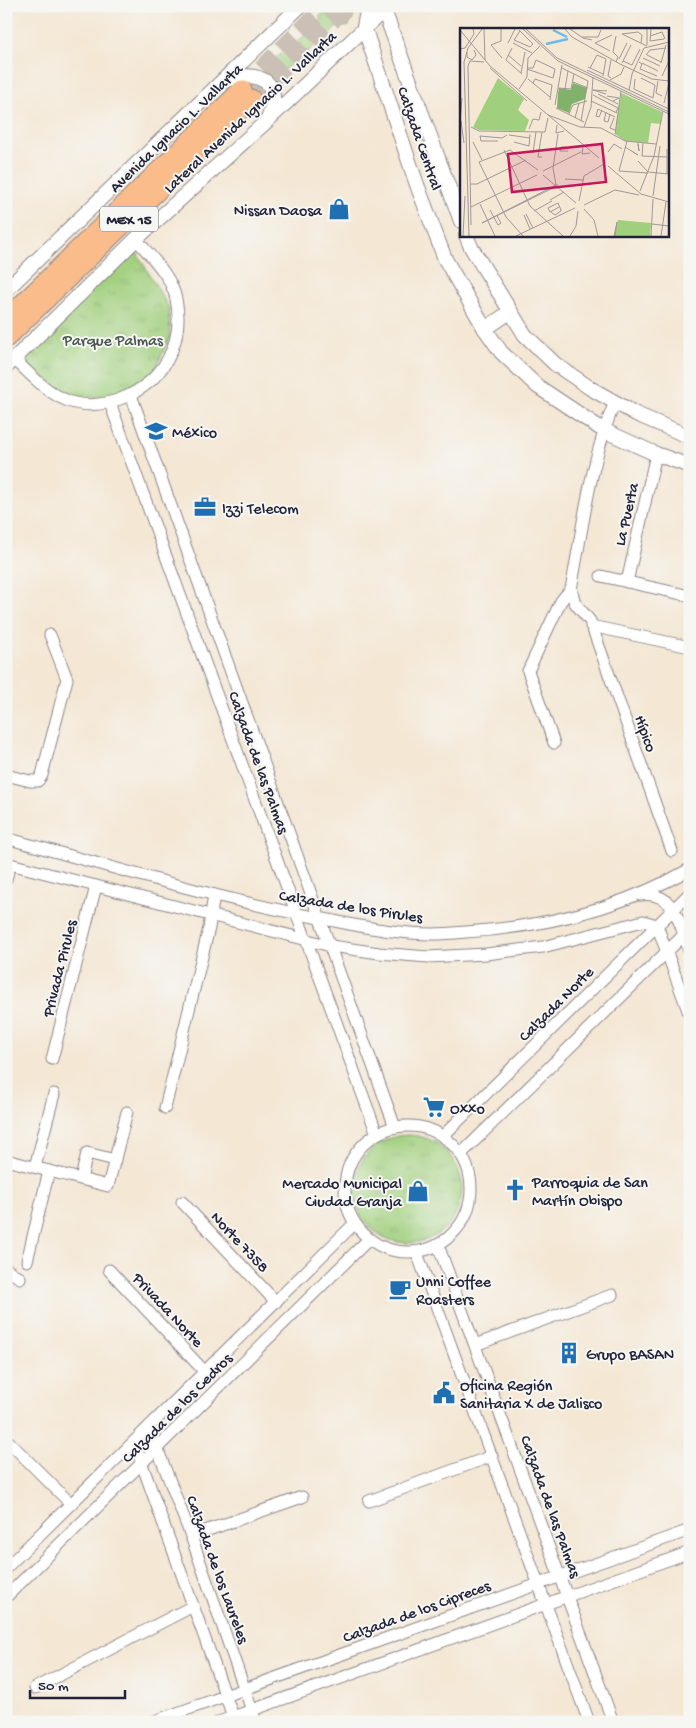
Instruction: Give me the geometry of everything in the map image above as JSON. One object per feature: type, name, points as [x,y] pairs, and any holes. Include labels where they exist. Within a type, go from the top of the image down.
[{"type":"highway","name":"Avenida Ignacio L. Vallarta","points":[[6,320],[247,94],[6,338]]},
{"type":"street","name":"Avenida Ignacio L. Vallarta","points":[[6,290],[300,6]]},
{"type":"street","points":[[364,27],[368,6]]},
{"type":"street","name":"Lateral Avenida Ignacio L. Vallarta","points":[[10,363],[136,239],[268,120],[383,8]]},
{"type":"street","name":"Calzada Central","points":[[383,8],[460,218]]},
{"type":"street","name":"Calzada Central","points":[[364,27],[445,259],[485,329],[501,352],[537,386],[603,430],[656,454],[690,466]]},
{"type":"street","points":[[223,81],[246,75],[262,79],[272,94],[273,104],[268,120]]},
{"type":"street","points":[[466,236],[471,247],[525,335],[555,364],[636,414],[690,437]]},
{"type":"street","points":[[10,363],[52,393],[69,401],[89,404],[110,403],[131,395],[147,385],[164,367],[174,346],[178,324],[176,298],[168,278],[136,239]]},
{"type":"street","points":[[485,329],[510,312]]},
{"type":"street","name":"Calzada de las Palmas","points":[[131,395],[395,1127]]},
{"type":"street","points":[[554,742],[528,671],[561,601],[571,589],[603,430],[615,402]]},
{"type":"street","name":"Calzada de las Palmas","points":[[110,403],[308,940],[377,1134]]},
{"type":"street","name":"La Puerta","points":[[627,582],[656,454]]},
{"type":"street","points":[[601,576],[690,596]]},
{"type":"street","name":"Hípico","points":[[571,589],[575,604],[592,626],[672,851]]},
{"type":"street","points":[[592,626],[690,646]]},
{"type":"street","points":[[7,776],[38,781],[42,775],[67,679],[50,634]]},
{"type":"street","points":[[207,666],[227,659]]},
{"type":"street","name":"Calzada de los Pirules","points":[[6,838],[214,895],[298,914],[378,929],[432,934],[505,929],[556,919],[611,905],[690,869]]},
{"type":"street","points":[[6,879],[8,863],[331,946],[428,956],[486,954],[543,947],[643,921],[657,925],[690,1016]]},
{"type":"street","name":"Privada Pirules","points":[[52,1059],[96,886]]},
{"type":"street","name":"Calzada Norte","points":[[443,1136],[690,892]]},
{"type":"street","points":[[634,896],[646,894],[660,896],[674,908],[686,932],[690,953]]},
{"type":"street","points":[[165,1108],[211,916],[214,895]]},
{"type":"street","points":[[461,1154],[686,932]]},
{"type":"street","points":[[36,1167],[54,1094]]},
{"type":"street","points":[[6,1160],[108,1186],[127,1112]]},
{"type":"street","points":[[395,1127],[420,1127],[432,1130],[443,1136],[461,1154],[468,1168],[471,1182],[471,1197],[467,1212],[460,1225],[451,1237],[438,1245],[417,1252],[392,1251],[369,1240],[354,1224],[345,1199],[346,1174],[358,1150],[377,1134],[395,1127]]},
{"type":"street","points":[[81,1179],[87,1153],[115,1160]]},
{"type":"street","points":[[27,1261],[49,1171]]},
{"type":"street","name":"Norte 7358","points":[[182,1202],[276,1302]]},
{"type":"street","name":"Calzada de los Cedros","points":[[6,1568],[354,1224]]},
{"type":"street","name":"Calzada de los Cedros","points":[[6,1597],[369,1240]]},
{"type":"street","name":"Calzada de las Palmas","points":[[438,1245],[614,1722]]},
{"type":"street","points":[[417,1252],[589,1722]]},
{"type":"street","points":[[6,1269],[20,1278]]},
{"type":"street","name":"Privada Norte","points":[[109,1270],[205,1372]]},
{"type":"street","points":[[475,1345],[612,1295]]},
{"type":"street","name":"Calzada de los Laureles","points":[[149,1427],[204,1573],[256,1722]]},
{"type":"street","points":[[6,1439],[71,1504]]},
{"type":"street","points":[[134,1442],[234,1719]]},
{"type":"street","points":[[369,1501],[492,1456]]},
{"type":"street","points":[[85,1490],[102,1502]]},
{"type":"street","points":[[190,1536],[302,1498]]},
{"type":"street","name":"Calzada de los Cipreces","points":[[152,1722],[690,1530]]},
{"type":"street","points":[[219,1722],[234,1719],[252,1710],[690,1552]]},
{"type":"street","points":[[184,1580],[204,1573]]},
{"type":"street","points":[[34,1688],[193,1606]]},
{"type":"green space","points":[[330,6],[357,8],[348,27],[340,24],[329,35],[274,77],[268,64],[310,33],[321,19],[319,17]]},
{"type":"green space","name":"Parque Palmas","points":[[134,248],[169,308],[170,337],[154,372],[129,390],[107,396],[82,398],[54,389],[21,359]]},
{"type":"green space","points":[[408,1135],[429,1139],[446,1151],[458,1168],[462,1189],[458,1210],[446,1227],[429,1239],[408,1243],[387,1239],[370,1227],[358,1210],[354,1189],[358,1168],[370,1151],[387,1139]]},
{"type":"tunnel","points":[[242,89],[327,6]]},
{"type":"tunnel","points":[[251,99],[346,6]]},
{"type":"place","name":"Nissan Daosa","points":[[339,209]]},
{"type":"place","name":"México","points":[[156,431]]},
{"type":"place","name":"Izzi Telecom","points":[[205,507]]},
{"type":"place","name":"Oxxo","points":[[434,1107]]},
{"type":"place","name":"Parroquia de San Martín Obispo","points":[[515,1190]]},
{"type":"place","name":"Mercado Municipal Ciudad Granja","points":[[418,1191]]},
{"type":"place","name":"Unni Coffee Roasters","points":[[400,1289]]},
{"type":"place","name":"Grupo BASAN","points":[[569,1353]]},
{"type":"place","name":"Oficina Región Sanitaria X de Jalisco","points":[[444,1393]]}]
